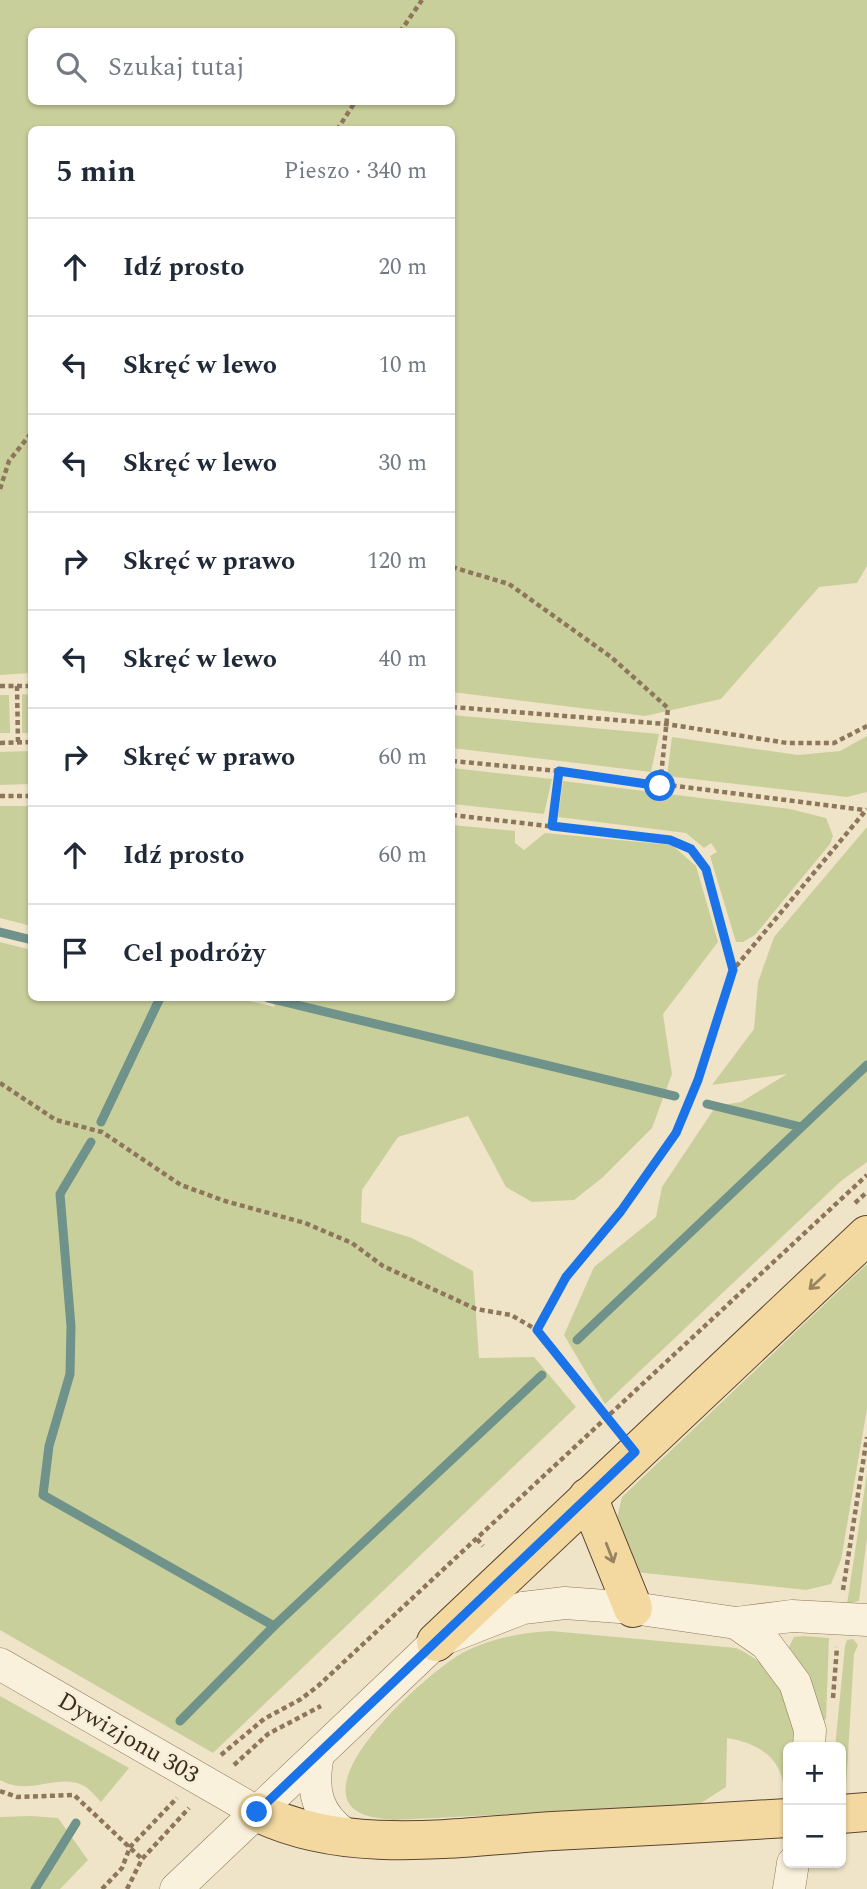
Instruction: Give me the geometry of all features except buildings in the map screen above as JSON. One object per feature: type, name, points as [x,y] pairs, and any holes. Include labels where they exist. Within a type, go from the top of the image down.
[{"type":"main road","points":[[436,1642],[867,1236]]},
{"type":"main road","points":[[588,1497],[633,1608]]},
{"type":"main road","points":[[257,1812],[288,1824],[346,1835],[415,1839],[783,1818]]},
{"type":"main road","points":[[846,1814],[867,1812]]},
{"type":"street","points":[[176,1889],[436,1642],[523,1608],[565,1603],[633,1608],[718,1618],[736,1623],[766,1644],[795,1683],[810,1730],[809,1742]]},
{"type":"street","points":[[736,1623],[792,1616],[867,1620]]},
{"type":"street","name":"Dywizjonu 303","points":[[0,1664],[257,1812]]},
{"type":"street","points":[[318,1755],[314,1782],[319,1808],[333,1826],[346,1835]]},
{"type":"street","points":[[789,1889],[792,1868]]},
{"type":"path","points":[[403,28],[422,0]]},
{"type":"path","points":[[340,126],[353,105]]},
{"type":"path","points":[[0,489],[9,461],[28,437]]},
{"type":"path","points":[[455,568],[509,584],[611,657],[667,708],[660,786]]},
{"type":"path","points":[[0,686],[28,686]]},
{"type":"path","points":[[17,686],[18,742]]},
{"type":"path","points":[[455,707],[666,724],[787,743],[834,743],[867,726]]},
{"type":"path","points":[[0,743],[28,741]]},
{"type":"path","points":[[455,761],[559,771],[660,786],[866,810]]},
{"type":"path","points":[[552,826],[559,771]]},
{"type":"path","points":[[0,796],[28,796]]},
{"type":"path","points":[[537,1330],[566,1277],[621,1211],[676,1133],[698,1080],[733,970],[866,810]]},
{"type":"path","points":[[455,815],[670,840],[691,849],[706,869],[733,970]]},
{"type":"path","points":[[0,1083],[56,1120],[102,1132],[181,1185],[225,1201],[305,1223],[352,1243],[383,1266],[475,1309],[511,1315],[537,1330],[635,1452]]},
{"type":"path","points":[[214,1761],[264,1719],[301,1699],[318,1686],[867,1175]]},
{"type":"path","points":[[842,1598],[867,1437]]},
{"type":"path","points":[[477,1539],[483,1546]]},
{"type":"path","points":[[833,1705],[837,1637]]},
{"type":"path","points":[[0,1791],[17,1797],[74,1795],[142,1859]]},
{"type":"path","points":[[102,1889],[122,1868],[130,1847],[182,1792]]},
{"type":"path","points":[[127,1889],[142,1859],[195,1802]]},
{"type":"green space","points":[[0,0],[867,0],[867,566],[857,583],[819,587],[721,699],[645,716],[455,692],[455,126],[28,126],[28,673],[0,675]]},
{"type":"green space","points":[[22,694],[28,695],[28,733],[22,733]]},
{"type":"green space","points":[[0,695],[9,695],[10,733],[0,733]]},
{"type":"green space","points":[[455,715],[659,734],[651,772],[455,748]]},
{"type":"green space","points":[[867,736],[867,792],[847,797],[667,776],[672,737],[798,755],[840,751]]},
{"type":"green space","points":[[28,751],[28,784],[0,785],[0,752]]},
{"type":"green space","points":[[455,768],[552,779],[544,814],[455,804]]},
{"type":"green space","points":[[563,781],[790,809],[826,818],[833,836],[830,844],[755,935],[743,942],[736,942],[710,856],[717,852],[711,843],[704,848],[686,833],[558,817]]},
{"type":"green space","points":[[0,806],[28,806],[28,925],[0,918]]},
{"type":"green space","points":[[455,825],[515,831],[515,843],[524,850],[545,833],[672,845],[696,866],[718,942],[663,1014],[672,1074],[652,1128],[602,1178],[574,1200],[532,1202],[506,1187],[468,1116],[398,1137],[362,1190],[361,1222],[412,1238],[473,1271],[479,1358],[534,1357],[576,1407],[213,1753],[0,1630],[0,942],[28,949],[28,1001],[248,1001],[275,1007],[272,1001],[455,1001]]},
{"type":"green space","points":[[867,827],[867,1162],[841,1181],[605,1404],[564,1335],[594,1267],[656,1217],[662,1187],[716,1106],[741,1102],[787,1074],[712,1085],[754,1029],[758,982],[774,937]]},
{"type":"green space","points":[[867,1264],[867,1409],[841,1560],[831,1584],[806,1590],[635,1572],[616,1522],[622,1497]]},
{"type":"green space","points":[[867,1473],[867,1538],[859,1601],[847,1604]]},
{"type":"green space","points":[[551,1631],[736,1648],[750,1655],[781,1688],[791,1717],[794,1742],[783,1742],[783,1780],[774,1761],[767,1754],[749,1744],[727,1738],[726,1787],[698,1805],[394,1820],[365,1815],[354,1809],[350,1805],[346,1788],[352,1767],[365,1744],[384,1720],[429,1678],[464,1652],[485,1643],[517,1635]]},
{"type":"green space","points":[[794,1637],[829,1638],[826,1719],[823,1721],[807,1675],[789,1647]]},
{"type":"green space","points":[[853,1639],[858,1645],[854,1654],[846,1788],[846,1742],[835,1742],[847,1640]]},
{"type":"green space","points":[[0,1696],[129,1768],[101,1802],[86,1787],[74,1782],[22,1786],[0,1780]]},
{"type":"green space","points":[[0,1817],[58,1818],[88,1860],[60,1889],[0,1889]]},
{"type":"waterway","points":[[0,932],[28,939]]},
{"type":"waterway","points":[[101,1122],[159,1001]]},
{"type":"waterway","points":[[280,1001],[675,1096]]},
{"type":"waterway","points":[[577,1340],[867,1065]]},
{"type":"waterway","points":[[707,1104],[801,1127]]},
{"type":"waterway","points":[[91,1142],[60,1194],[71,1326],[70,1374],[49,1446],[43,1495],[274,1626]]},
{"type":"waterway","points":[[180,1721],[274,1626],[542,1375]]},
{"type":"waterway","points":[[35,1889],[76,1823]]},
{"type":"route","points":[[257,1812],[635,1452],[537,1330],[566,1277],[621,1211],[676,1133],[698,1080],[733,970],[706,869],[691,849],[670,840],[552,826],[559,771],[660,786]]}]
